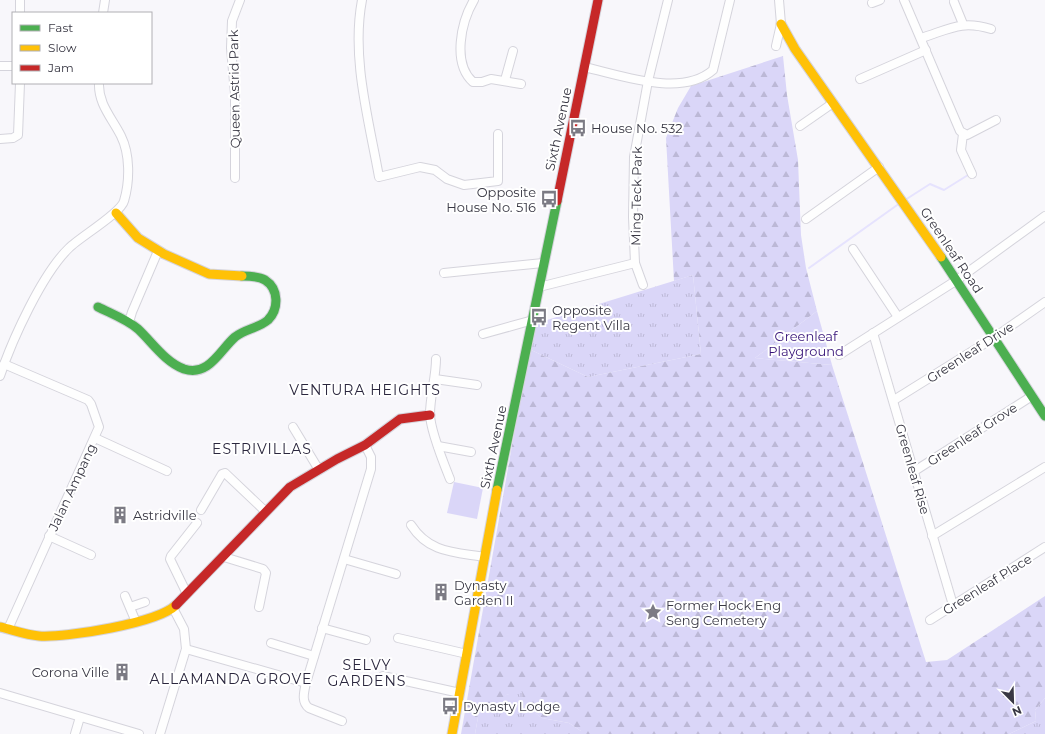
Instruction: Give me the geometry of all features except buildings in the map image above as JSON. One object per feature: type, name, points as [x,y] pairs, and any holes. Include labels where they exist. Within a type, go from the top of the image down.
[{"type":"street","points":[[20,0],[20,12]]},
{"type":"street","points":[[103,12],[105,0]]},
{"type":"street","name":"Queen Astrid Park","points":[[235,178],[235,94],[231,48],[232,21],[240,0]]},
{"type":"street","points":[[362,0],[359,17],[360,67],[379,177],[420,167],[435,170],[447,179],[464,186],[498,181],[498,134]]},
{"type":"street","points":[[474,0],[468,11],[461,53],[466,72],[473,82],[482,82],[491,79],[505,80],[521,84]]},
{"type":"street","name":"Sixth Avenue","points":[[452,734],[484,557],[598,0]]},
{"type":"street","name":"Ming Teck Park","points":[[643,285],[635,263],[633,217],[634,157],[648,81],[668,0]]},
{"type":"street","points":[[584,67],[648,81],[681,84],[703,76],[713,70],[730,0]]},
{"type":"street","points":[[776,46],[781,24],[780,0]]},
{"type":"street","points":[[904,0],[960,131],[963,134],[961,150],[972,174]]},
{"type":"street","points":[[954,2],[963,24]]},
{"type":"street","name":"Greenleaf Road","points":[[781,24],[787,36],[832,103],[879,167],[957,280],[1045,416]]},
{"type":"street","points":[[921,38],[963,24],[975,24],[992,29]]},
{"type":"street","points":[[860,79],[926,50]]},
{"type":"street","points":[[505,80],[513,51]]},
{"type":"street","points":[[0,66],[12,66]]},
{"type":"street","points":[[0,139],[13,138],[18,135],[20,84]]},
{"type":"street","points":[[0,376],[4,364],[51,268],[69,248],[116,213],[124,201],[127,179],[127,153],[121,136],[103,106],[99,84]]},
{"type":"street","points":[[800,126],[832,103]]},
{"type":"street","points":[[963,134],[968,135],[996,120]]},
{"type":"street","points":[[806,219],[879,167]]},
{"type":"street","points":[[98,307],[129,322],[174,365],[187,370],[195,370],[208,366],[234,337],[263,323],[274,312],[276,300],[275,294],[273,287],[267,281],[256,277],[213,275],[158,251],[132,235],[116,213]]},
{"type":"street","points":[[839,355],[957,280],[1045,216]]},
{"type":"street","points":[[853,249],[898,317]]},
{"type":"street","points":[[129,322],[158,251]]},
{"type":"street","points":[[444,273],[543,263]]},
{"type":"street","name":"Ming Teck Park","points":[[539,288],[635,263]]},
{"type":"street","name":"Greenleaf Drive","points":[[894,400],[995,337],[1045,302]]},
{"type":"street","points":[[483,334],[533,320]]},
{"type":"street","name":"Greenleaf Rise","points":[[873,333],[894,400],[913,472],[953,605]]},
{"type":"street","points":[[436,359],[430,415],[438,446],[450,479]]},
{"type":"street","name":"Jalan Ampang","points":[[4,364],[88,400],[92,404],[98,424],[95,438],[4,628]]},
{"type":"street","points":[[435,379],[477,385]]},
{"type":"street","name":"Greenleaf Grove","points":[[913,472],[1032,396]]},
{"type":"street","points":[[4,628],[51,637],[136,622],[173,608],[224,557],[264,510],[290,487],[365,445],[400,418],[430,415]]},
{"type":"street","points":[[293,427],[319,470]]},
{"type":"street","name":"Jalan Ampang","points":[[95,438],[167,471]]},
{"type":"street","points":[[342,720],[309,708],[305,705],[303,696],[322,628],[371,469],[371,457],[365,445]]},
{"type":"street","points":[[438,446],[471,452]]},
{"type":"street","points":[[932,536],[1045,467]]},
{"type":"street","points":[[201,510],[222,474],[225,474],[264,510]]},
{"type":"street","points":[[187,594],[170,559],[197,523]]},
{"type":"street","points":[[411,525],[418,537],[438,549],[484,557]]},
{"type":"street","name":"Jalan Ampang","points":[[49,536],[91,555]]},
{"type":"street","name":"Greenleaf Place","points":[[930,620],[1045,547]]},
{"type":"street","points":[[224,557],[263,569],[266,573],[259,607]]},
{"type":"street","points":[[344,559],[396,574]]},
{"type":"street","points":[[126,596],[136,622]]},
{"type":"street","points":[[130,607],[145,602]]},
{"type":"street","points":[[160,734],[186,649],[184,629],[173,608]]},
{"type":"street","points":[[322,628],[366,640]]},
{"type":"street","points":[[398,638],[467,654]]},
{"type":"street","points":[[271,643],[314,656]]},
{"type":"street","points":[[186,649],[306,683]]},
{"type":"street","points":[[383,676],[460,693]]},
{"type":"street","points":[[0,693],[139,734]]},
{"type":"street","points":[[75,734],[80,717]]},
{"type":"green space","points":[[783,56],[787,95],[798,160],[801,235],[806,268],[817,311],[755,358],[832,365],[926,662],[947,660],[1045,596],[1045,698],[1035,710],[1036,721],[1009,734],[581,734],[581,731],[569,723],[542,718],[523,705],[522,692],[506,695],[504,708],[497,711],[476,706],[475,713],[478,717],[475,734],[461,734],[529,349],[588,377],[701,354],[693,275],[674,281],[666,138],[678,108],[691,86]]},
{"type":"green space","points":[[693,275],[701,354],[588,377],[529,349],[534,324]]},
{"type":"green space","name":"Greenleaf Playground","points":[[817,311],[832,365],[755,358]]},
{"type":"green space","points":[[454,482],[483,488],[477,519],[447,513]]},
{"type":"green space","points":[[515,692],[522,692],[524,705],[542,718],[569,723],[581,731],[581,734],[475,734],[478,717],[474,713],[476,706],[497,711],[506,695]]},
{"type":"green space","points":[[1045,698],[1045,734],[1009,734],[1036,721],[1035,710]]},
{"type":"waterway","points":[[905,200],[930,184],[944,190],[968,175]]},
{"type":"waterway","points":[[809,268],[900,203]]},
{"type":"traffic: fast","points":[[497,490],[557,201]]},
{"type":"traffic: fast","points":[[941,257],[1045,416]]},
{"type":"traffic: fast","points":[[98,307],[129,322],[138,329],[165,357],[177,366],[184,369],[200,369],[213,361],[235,337],[264,323],[272,315],[276,305],[276,299],[273,288],[270,284],[265,280],[254,276],[242,276]]},
{"type":"traffic: slow","points":[[781,24],[795,49],[941,257]]},
{"type":"traffic: slow","points":[[116,213],[138,238],[164,254],[209,274],[242,276]]},
{"type":"traffic: slow","points":[[452,734],[497,490]]},
{"type":"traffic: slow","points":[[0,627],[24,634],[39,636],[69,635],[111,628],[151,618],[166,612],[176,605]]},
{"type":"traffic: jam","points":[[557,201],[598,0]]},
{"type":"traffic: jam","points":[[176,605],[290,487],[337,459],[365,445],[400,419],[430,415]]},
{"type":"place","name":"House No. 532","points":[[578,128]]},
{"type":"place","name":"Opposite House No. 516","points":[[549,199]]},
{"type":"place","name":"Opposite Regent Villa","points":[[539,317]]},
{"type":"place","name":"Astridville","points":[[120,515]]},
{"type":"place","name":"Dynasty Garden II","points":[[441,592]]},
{"type":"place","name":"Former Hock Eng Seng Cemetery","points":[[653,612]]},
{"type":"place","name":"Corona Ville","points":[[122,672]]},
{"type":"place","name":"Dynasty Lodge","points":[[450,706]]},
{"type":"district","name":"VENTURA HEIGHTS","points":[[365,390]]},
{"type":"district","name":"ESTRIVILLAS","points":[[262,449]]},
{"type":"district","name":"SELVY GARDENS","points":[[367,674]]},
{"type":"district","name":"ALLAMANDA GROVE","points":[[231,679]]}]
